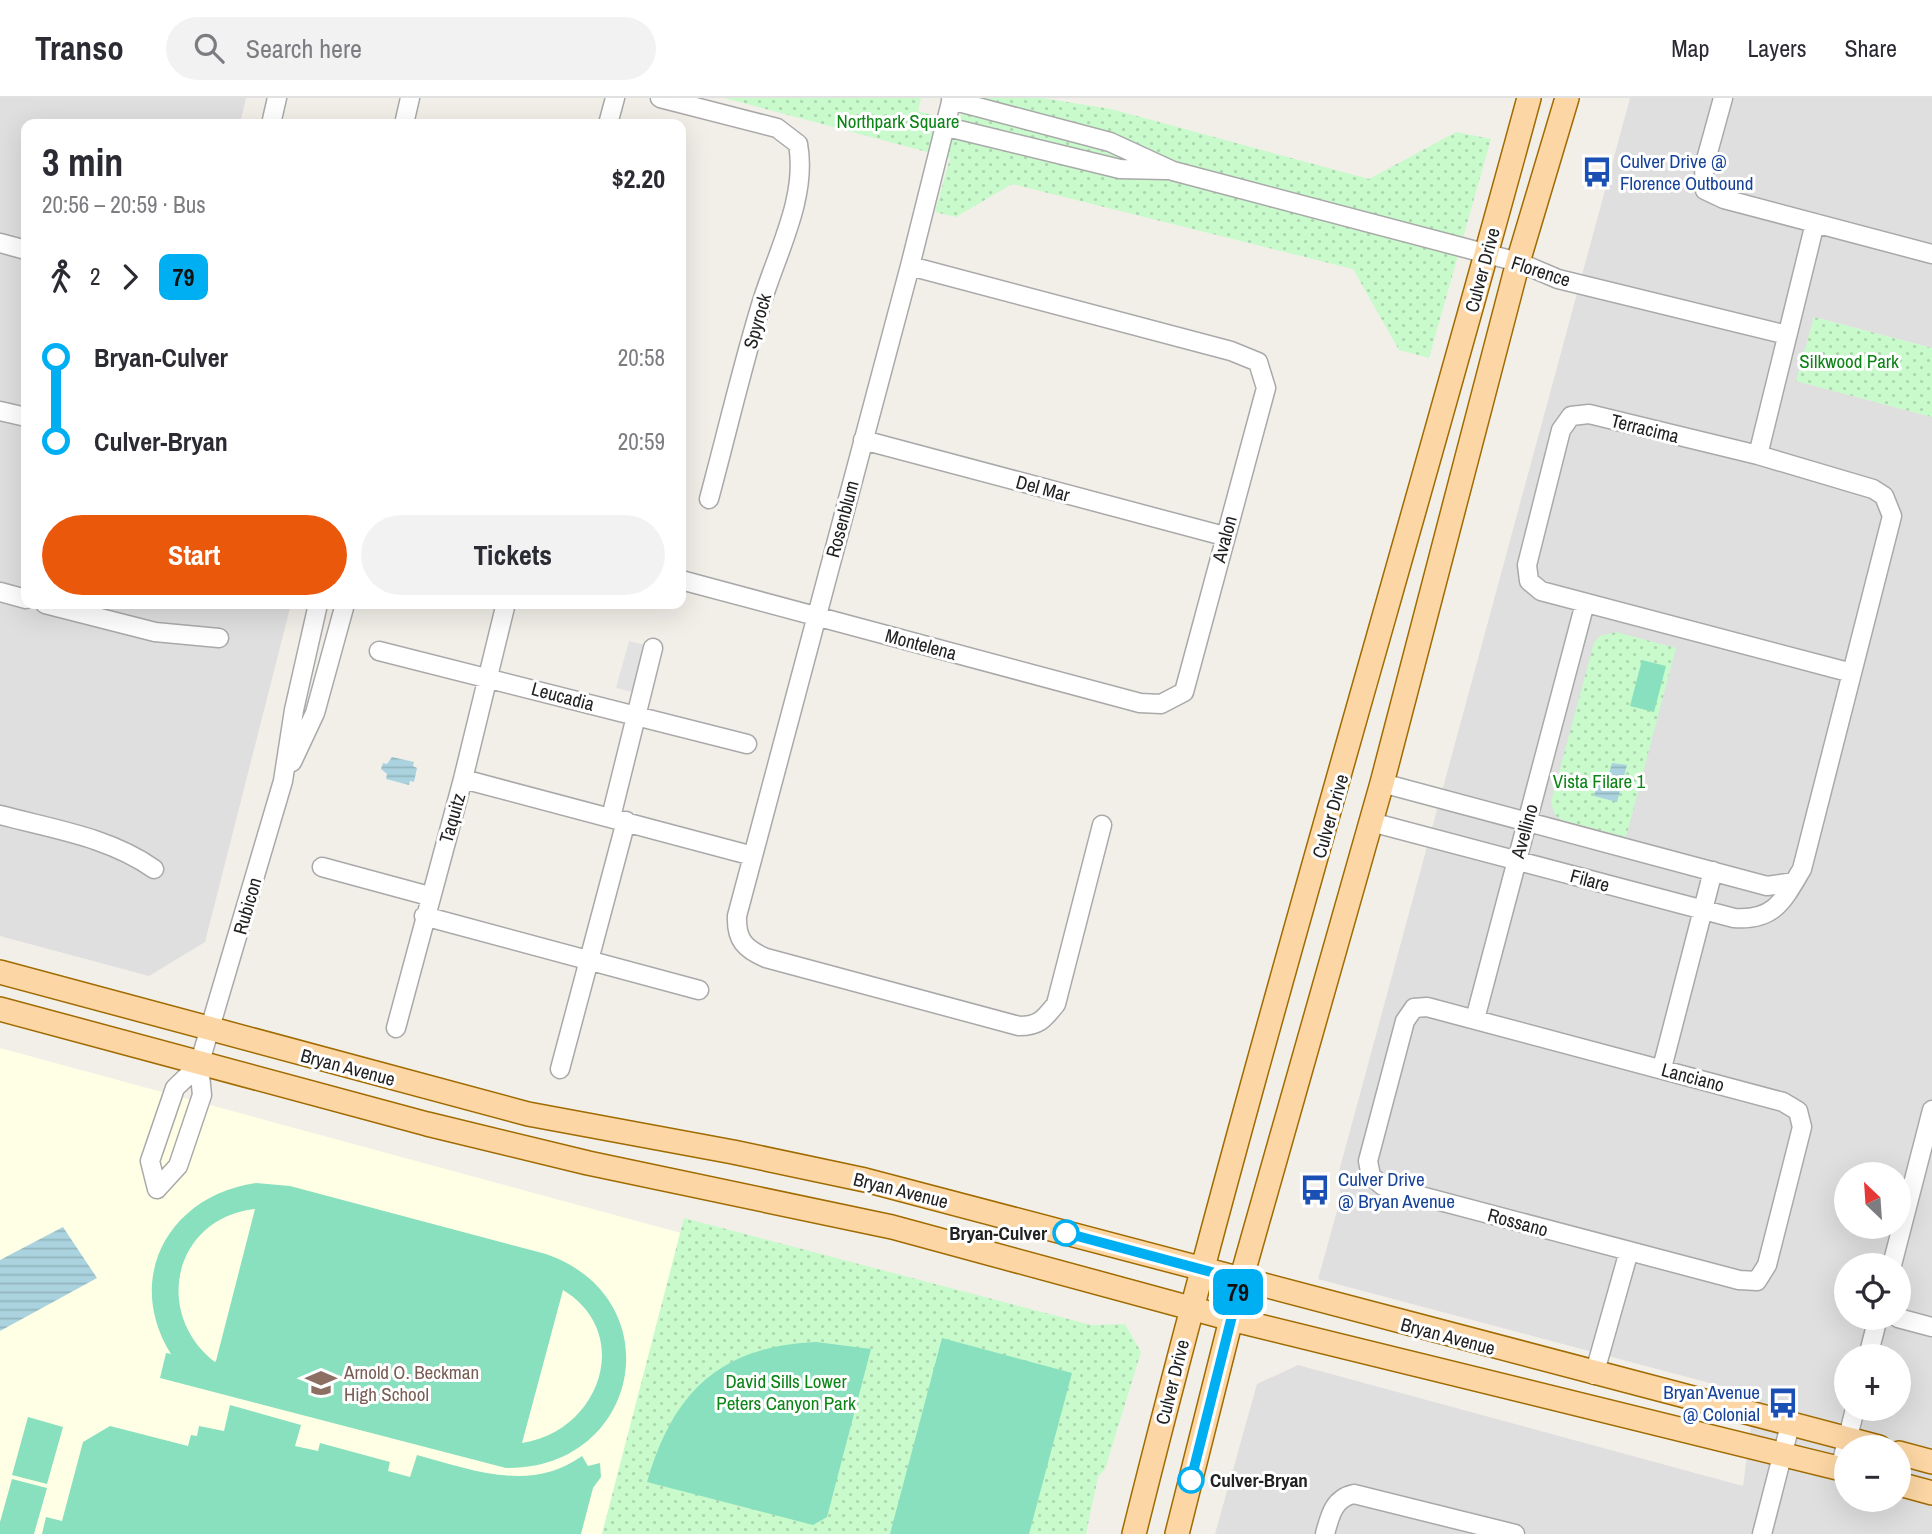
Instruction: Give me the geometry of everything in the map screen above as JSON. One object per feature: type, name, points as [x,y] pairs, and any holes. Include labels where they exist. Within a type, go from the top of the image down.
[{"type":"main road","name":"Culver Drive","points":[[1133,1534],[1190,1308],[1529,98]]},
{"type":"main road","name":"Culver Drive","points":[[1177,1534],[1241,1280],[1382,783],[1518,262],[1567,98]]},
{"type":"main road","name":"Bryan Avenue","points":[[0,972],[528,1114],[733,1152],[865,1180],[1594,1375],[1834,1435]]},
{"type":"main road","name":"Bryan Avenue","points":[[0,1009],[199,1065],[589,1163],[892,1227],[1231,1319],[1834,1467]]},
{"type":"main road","points":[[1911,1456],[1932,1462]]},
{"type":"main road","points":[[1911,1487],[1932,1493]]},
{"type":"street","points":[[272,119],[277,98]]},
{"type":"street","points":[[405,119],[410,98]]},
{"type":"street","points":[[609,119],[615,98]]},
{"type":"street","name":"Spyrock","points":[[660,98],[777,128],[798,144],[799,180],[794,203],[760,307],[709,499]]},
{"type":"street","points":[[1723,98],[1704,167],[1705,190],[1724,199],[1932,254]]},
{"type":"street","name":"Florence","points":[[951,99],[1110,142],[1173,171],[1518,262],[1558,278],[1787,335]]},
{"type":"street","name":"Rosenblum","points":[[951,99],[910,266],[737,916],[740,940],[750,951],[815,972],[1019,1026],[1042,1023],[1056,1004],[1102,825]]},
{"type":"street","name":"Florence","points":[[943,126],[1120,169],[1173,171]]},
{"type":"street","points":[[1758,456],[1815,223]]},
{"type":"street","points":[[0,243],[21,249]]},
{"type":"street","name":"Avalon","points":[[910,266],[1231,351],[1258,362],[1266,388],[1184,692],[1161,704]]},
{"type":"street","points":[[0,411],[21,416]]},
{"type":"street","name":"Terracima","points":[[1585,603],[1541,591],[1529,581],[1527,565],[1561,430],[1571,416],[1590,414],[1758,456],[1873,489],[1884,496]]},
{"type":"street","name":"Del Mar","points":[[863,440],[1224,536]]},
{"type":"street","name":"Filare","points":[[1371,822],[1703,909],[1753,919],[1770,912],[1782,902],[1802,869],[1892,516],[1884,496]]},
{"type":"street","name":"Montelena","points":[[686,581],[1140,703],[1161,704]]},
{"type":"street","points":[[0,592],[21,598]]},
{"type":"street","points":[[1585,603],[1852,673]]},
{"type":"street","name":"Avellino","points":[[1475,1019],[1585,603]]},
{"type":"street","points":[[65,609],[155,632],[219,638]]},
{"type":"street","name":"Rubicon","points":[[199,1065],[283,782],[294,709],[317,609]]},
{"type":"street","name":"Rubicon","points":[[283,782],[315,713],[344,609]]},
{"type":"street","name":"Taquitz","points":[[396,1027],[463,779],[505,609]]},
{"type":"street","points":[[560,1069],[590,960],[636,716],[653,648]]},
{"type":"street","name":"Leucadia","points":[[379,651],[747,744]]},
{"type":"street","points":[[463,779],[753,856]]},
{"type":"street","name":"Filare","points":[[1382,783],[1767,886],[1794,882]]},
{"type":"street","points":[[0,815],[109,844],[135,855],[154,869]]},
{"type":"street","points":[[322,867],[429,897]]},
{"type":"street","points":[[1662,1069],[1713,872]]},
{"type":"street","points":[[424,916],[699,990]]},
{"type":"street","name":"Lanciano","points":[[1414,1008],[1427,1007],[1662,1069],[1783,1102],[1798,1111],[1802,1127],[1767,1265],[1757,1280]]},
{"type":"street","name":"Rossano","points":[[1414,1008],[1405,1021],[1368,1161],[1371,1176],[1383,1186],[1739,1280],[1757,1280]]},
{"type":"street","points":[[199,1065],[202,1095],[178,1166],[157,1189],[150,1161],[175,1088],[199,1065]]},
{"type":"street","points":[[1895,1253],[1932,1110]]},
{"type":"street","points":[[1594,1375],[1629,1251]]},
{"type":"street","points":[[1911,1321],[1932,1327]]},
{"type":"street","points":[[1762,1534],[1790,1425]]},
{"type":"street","points":[[1325,1534],[1335,1506],[1343,1496],[1365,1494],[1515,1534]]},
{"type":"shaded area","points":[[0,98],[246,98],[241,119],[21,119],[21,609],[290,609],[205,942],[149,976],[0,936]]},
{"type":"shaded area","points":[[1630,98],[1932,98],[1932,348],[1814,317],[1797,381],[1932,417],[1932,1534],[1215,1534],[1257,1384],[1298,1365],[1743,1486],[1755,1395],[1318,1279],[1341,1197],[1338,1175]]},
{"type":"shaded area","points":[[629,641],[645,645],[632,692],[616,688]]},
{"type":"shaded area","name":"Arnold O. Beckman High School","points":[[0,1048],[681,1233],[602,1534],[0,1534]]},
{"type":"green space","name":"Northpark Square","points":[[724,98],[921,98],[918,111],[959,122],[966,98],[1042,98],[1111,109],[1369,179],[1456,132],[1491,139],[1429,358],[1399,350],[1353,269],[1012,184],[956,217],[935,212],[950,158]]},
{"type":"green space","name":"Silkwood Park","points":[[1814,317],[1932,348],[1932,417],[1796,381]]},
{"type":"green space","name":"Vista Filare 1","points":[[1616,632],[1676,648],[1626,837],[1562,820],[1555,815],[1551,802],[1594,643],[1600,636]]},
{"type":"green space","points":[[1642,660],[1666,666],[1654,712],[1630,706]]},
{"type":"green space","points":[[256,1183],[290,1186],[546,1254],[587,1276],[613,1307],[625,1342],[624,1379],[611,1413],[587,1442],[551,1461],[506,1468],[160,1378],[166,1353],[171,1354],[157,1325],[152,1296],[154,1269],[163,1244],[179,1222],[200,1204],[226,1191]],"holes":[[[255,1209],[216,1361],[215,1362],[195,1342],[183,1319],[179,1294],[181,1270],[190,1248],[206,1230],[227,1216]],[[563,1290],[585,1309],[598,1331],[602,1355],[598,1379],[588,1401],[571,1421],[549,1435],[522,1443]]]},
{"type":"green space","name":"David Sills Lower Peters Canyon Park","points":[[684,1218],[1091,1325],[1125,1324],[1141,1352],[1105,1469],[1098,1477],[1086,1534],[602,1534]]},
{"type":"green space","points":[[942,1338],[1072,1373],[1029,1534],[890,1534]]},
{"type":"green space","points":[[816,1342],[871,1349],[827,1517],[813,1525],[647,1482],[671,1423],[687,1399],[705,1380],[727,1364],[753,1353],[782,1345]]},
{"type":"green space","points":[[230,1405],[301,1425],[295,1446],[318,1451],[320,1443],[390,1462],[388,1471],[410,1477],[417,1455],[480,1472],[522,1476],[542,1474],[563,1467],[582,1456],[588,1466],[600,1463],[601,1477],[593,1488],[581,1534],[42,1534],[46,1517],[62,1521],[83,1442],[110,1426],[188,1446],[191,1435],[197,1436],[199,1426],[224,1431]]},
{"type":"green space","points":[[28,1417],[63,1427],[47,1484],[12,1475]]},
{"type":"green space","points":[[12,1479],[47,1488],[34,1534],[0,1534],[0,1522]]},
{"type":"water","points":[[392,757],[414,762],[413,766],[417,768],[414,782],[410,781],[409,785],[386,779],[387,774],[381,769],[383,763],[387,764]]},
{"type":"water","points":[[1612,763],[1627,765],[1617,802],[1594,796],[1598,779],[1607,781]]},
{"type":"water","points":[[63,1227],[97,1278],[0,1331],[0,1260]]},
{"type":"bus line","name":"79","points":[[1066,1233],[1241,1280],[1191,1480]]},
{"type":"place","name":"Culver Drive @ Florence Outbound","points":[[1597,172]]},
{"type":"place","name":"Culver Drive @ Bryan Avenue","points":[[1315,1190]]},
{"type":"place","name":"Bryan-Culver","points":[[1066,1233]]},
{"type":"place","name":"Arnold O. Beckman High School","points":[[321,1383]]},
{"type":"place","name":"Bryan Avenue @ Colonial","points":[[1783,1403]]},
{"type":"place","name":"Culver-Bryan","points":[[1191,1480]]}]
